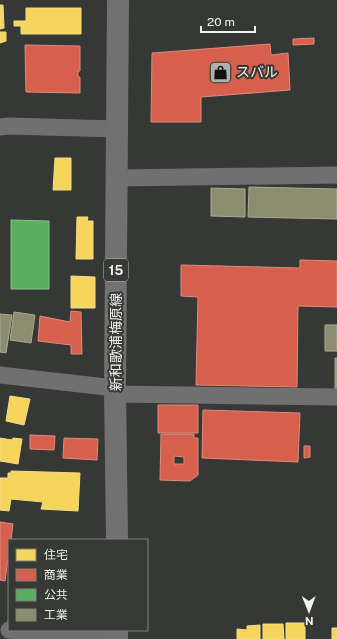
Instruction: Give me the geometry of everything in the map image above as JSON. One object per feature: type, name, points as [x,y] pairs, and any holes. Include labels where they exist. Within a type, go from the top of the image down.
[{"type":"main road","name":"新和歌浦梅原線","points":[[117,539],[115,391],[118,0]]},
{"type":"street","points":[[0,127],[117,129]]},
{"type":"street","points":[[117,178],[337,175]]},
{"type":"street","points":[[0,375],[115,391],[337,397]]},
{"type":"street","points":[[20,631],[106,639]]},
{"type":"building: 住宅","points":[[0,5],[3,5],[4,28],[0,29]]},
{"type":"building: 住宅","points":[[26,8],[81,8],[81,34],[21,34],[21,26],[14,26],[14,21],[26,21]]},
{"type":"building: 住宅","points":[[0,32],[6,32],[6,41],[0,43]]},
{"type":"building: 住宅","points":[[55,158],[71,158],[71,190],[53,190]]},
{"type":"building: 住宅","points":[[77,217],[88,217],[87,221],[93,221],[93,259],[76,259]]},
{"type":"building: 住宅","points":[[71,276],[95,277],[95,308],[71,308]]},
{"type":"building: 住宅","points":[[10,396],[30,399],[24,425],[6,421]]},
{"type":"building: 住宅","points":[[0,438],[12,440],[13,438],[22,439],[18,464],[0,461]]},
{"type":"building: 住宅","points":[[11,471],[80,473],[78,511],[41,509],[43,502],[11,499],[9,511],[0,510],[0,478],[8,478],[8,473],[11,473]]},
{"type":"building: 住宅","points":[[286,623],[305,623],[305,639],[286,639]]},
{"type":"building: 住宅","points":[[263,624],[283,624],[284,639],[263,639]]},
{"type":"building: 住宅","points":[[260,625],[260,639],[237,639],[237,629],[247,630],[247,626]]},
{"type":"building: 住宅","points":[[332,628],[337,628],[337,639],[332,639]]},
{"type":"building: 商業","points":[[314,38],[314,44],[293,45],[293,39]]},
{"type":"building: 商業","name":"スバル","points":[[270,44],[271,55],[288,53],[290,90],[201,97],[201,122],[151,122],[152,53]]},
{"type":"building: 商業","points":[[25,45],[80,46],[80,71],[78,71],[78,77],[80,77],[80,93],[26,92]]},
{"type":"building: 商業","points":[[300,260],[337,261],[337,307],[298,306],[297,387],[196,385],[198,297],[181,296],[181,265],[300,268]]},
{"type":"building: 商業","points":[[71,311],[81,312],[82,354],[71,354],[71,345],[38,341],[40,316],[70,322]]},
{"type":"building: 商業","points":[[158,405],[198,405],[198,433],[158,433]]},
{"type":"building: 商業","points":[[203,410],[300,413],[298,462],[202,458]]},
{"type":"building: 商業","points":[[161,434],[194,434],[194,438],[198,438],[198,475],[190,481],[160,480]],"holes":[[[174,456],[184,457],[184,464],[174,464]]]},
{"type":"building: 商業","points":[[30,435],[55,436],[54,450],[30,449]]},
{"type":"building: 商業","points":[[64,438],[98,439],[97,460],[63,458]]},
{"type":"building: 商業","points":[[304,446],[310,446],[310,457],[304,458]]},
{"type":"building: 商業","points":[[0,522],[13,524],[11,539],[8,539],[8,558],[5,581],[0,580]]},
{"type":"building: 公共","points":[[11,220],[49,221],[49,289],[11,289]]},
{"type":"building: 工業","points":[[249,187],[337,189],[337,219],[248,217]]},
{"type":"building: 工業","points":[[211,188],[245,189],[245,217],[211,216]]},
{"type":"building: 工業","points":[[14,312],[35,315],[31,343],[10,340]]},
{"type":"building: 工業","points":[[0,314],[12,315],[6,353],[0,352]]},
{"type":"building: 工業","points":[[325,325],[337,325],[337,351],[325,351]]},
{"type":"building: 工業","points":[[335,358],[337,358],[337,389],[335,389]]},
{"type":"place","name":"スバル","points":[[220,72]]}]
